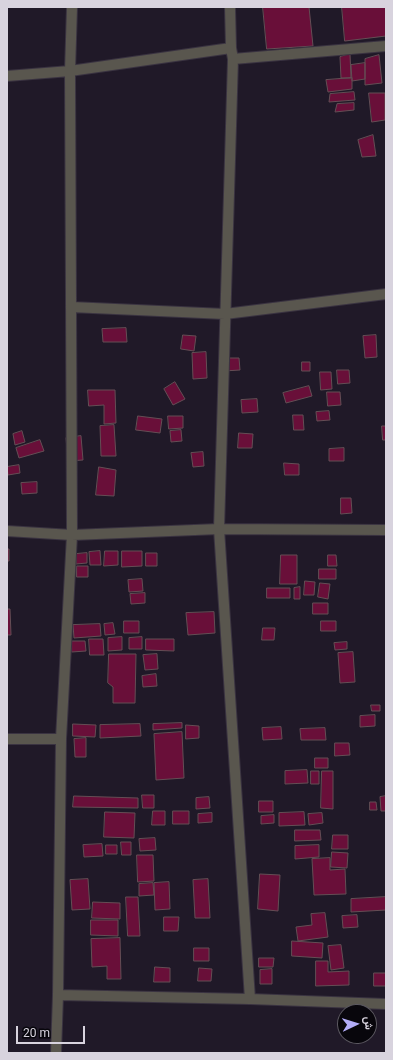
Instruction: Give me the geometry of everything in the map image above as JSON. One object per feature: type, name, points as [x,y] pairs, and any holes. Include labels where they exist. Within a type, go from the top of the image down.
[{"type":"street","points":[[56,1053],[61,739],[72,535],[70,71],[72,7]]},
{"type":"street","points":[[230,7],[231,48],[233,59],[219,529],[250,999]]},
{"type":"street","points":[[233,59],[386,46]]},
{"type":"street","points":[[7,76],[70,71],[231,48]]},
{"type":"street","points":[[71,307],[225,314],[386,294]]},
{"type":"street","points":[[7,531],[72,535],[219,529],[386,530]]},
{"type":"street","points":[[7,739],[61,739]]},
{"type":"street","points":[[58,995],[250,999],[386,1004]]},
{"type":"building","points":[[263,7],[309,7],[313,46],[267,49]]},
{"type":"building","points":[[342,7],[386,7],[386,36],[345,41]]},
{"type":"building","points":[[350,54],[351,78],[341,78],[340,57]]},
{"type":"building","points":[[379,55],[382,83],[365,85],[365,59]]},
{"type":"building","points":[[365,63],[365,79],[352,81],[351,65]]},
{"type":"building","points":[[352,78],[352,89],[328,92],[326,80]]},
{"type":"building","points":[[354,92],[355,100],[329,102],[330,94]]},
{"type":"building","points":[[369,93],[385,93],[385,120],[372,122]]},
{"type":"building","points":[[354,103],[354,110],[335,112],[337,104]]},
{"type":"building","points":[[373,135],[376,156],[362,157],[358,140]]},
{"type":"building","points":[[126,328],[127,342],[103,342],[102,329]]},
{"type":"building","points":[[183,335],[196,336],[194,351],[181,349]]},
{"type":"building","points":[[376,335],[377,357],[365,358],[363,336]]},
{"type":"building","points":[[206,352],[207,378],[193,379],[192,353]]},
{"type":"building","points":[[224,358],[239,358],[240,370],[224,371]]},
{"type":"building","points":[[302,362],[310,362],[310,371],[302,371]]},
{"type":"building","points":[[337,370],[349,370],[350,383],[338,384]]},
{"type":"building","points":[[320,372],[331,372],[332,389],[321,390]]},
{"type":"building","points":[[175,382],[185,399],[173,405],[164,389]]},
{"type":"building","points":[[309,386],[312,396],[286,403],[283,393]]},
{"type":"building","points":[[88,390],[115,390],[116,423],[104,424],[104,405],[89,406]]},
{"type":"building","points":[[327,392],[340,392],[341,405],[328,406]]},
{"type":"building","points":[[257,399],[258,412],[242,413],[241,400]]},
{"type":"building","points":[[329,411],[330,420],[317,421],[316,412]]},
{"type":"building","points":[[293,415],[303,415],[304,430],[294,430]]},
{"type":"building","points":[[138,416],[162,419],[160,433],[136,430]]},
{"type":"building","points":[[168,416],[183,416],[183,428],[169,429]]},
{"type":"building","points":[[114,425],[116,456],[101,456],[100,426]]},
{"type":"building","points":[[382,426],[386,426],[386,440],[383,440]]},
{"type":"building","points":[[181,430],[182,441],[171,442],[170,431]]},
{"type":"building","points":[[22,431],[25,442],[15,445],[13,434]]},
{"type":"building","points":[[239,433],[253,434],[252,448],[238,448]]},
{"type":"building","points":[[81,436],[83,460],[68,461],[66,438]]},
{"type":"building","points":[[40,440],[44,451],[19,458],[16,448]]},
{"type":"building","points":[[344,448],[344,461],[329,461],[329,449]]},
{"type":"building","points":[[203,452],[204,466],[193,467],[191,453]]},
{"type":"building","points":[[284,463],[299,464],[299,475],[285,475]]},
{"type":"building","points":[[19,465],[20,473],[8,475],[7,467]]},
{"type":"building","points":[[99,467],[116,470],[114,496],[96,495]]},
{"type":"building","points":[[37,482],[37,493],[22,494],[21,483]]},
{"type":"building","points":[[341,498],[351,498],[352,513],[341,514]]},
{"type":"building","points":[[7,549],[9,549],[9,561],[7,561]]},
{"type":"building","points":[[100,551],[101,565],[90,565],[89,552]]},
{"type":"building","points":[[105,551],[118,551],[118,565],[104,566]]},
{"type":"building","points":[[122,551],[142,551],[142,566],[122,567]]},
{"type":"building","points":[[87,553],[87,563],[76,564],[76,554]]},
{"type":"building","points":[[146,553],[157,553],[157,566],[146,566]]},
{"type":"building","points":[[281,555],[297,555],[297,584],[280,584]]},
{"type":"building","points":[[328,555],[336,555],[337,566],[328,566]]},
{"type":"building","points":[[77,566],[88,566],[88,577],[77,577]]},
{"type":"building","points":[[319,569],[336,569],[336,579],[319,579]]},
{"type":"building","points":[[142,579],[143,591],[129,592],[128,580]]},
{"type":"building","points":[[305,581],[315,582],[314,595],[304,595]]},
{"type":"building","points":[[320,583],[330,584],[328,599],[318,597]]},
{"type":"building","points":[[300,587],[300,599],[294,599],[294,588]]},
{"type":"building","points":[[267,588],[290,588],[290,598],[267,598]]},
{"type":"building","points":[[145,593],[145,603],[131,604],[130,594]]},
{"type":"building","points":[[313,603],[328,603],[328,614],[313,614]]},
{"type":"building","points":[[7,609],[10,609],[11,635],[7,635]]},
{"type":"building","points":[[214,612],[215,633],[188,635],[186,613]]},
{"type":"building","points":[[124,621],[139,621],[139,633],[124,633]]},
{"type":"building","points":[[321,621],[336,621],[336,631],[321,631]]},
{"type":"building","points":[[113,623],[115,634],[105,635],[104,624]]},
{"type":"building","points":[[100,624],[101,636],[74,638],[73,625]]},
{"type":"building","points":[[263,628],[275,628],[274,640],[262,640]]},
{"type":"building","points":[[122,637],[122,650],[108,651],[108,638]]},
{"type":"building","points":[[142,637],[142,649],[129,649],[129,638]]},
{"type":"building","points":[[89,639],[103,639],[104,655],[90,655]]},
{"type":"building","points":[[146,639],[174,639],[174,651],[146,650]]},
{"type":"building","points":[[72,641],[85,641],[86,651],[72,652]]},
{"type":"building","points":[[347,642],[347,649],[335,650],[334,643]]},
{"type":"building","points":[[353,652],[355,682],[340,683],[338,653]]},
{"type":"building","points":[[109,654],[136,654],[135,703],[113,703],[113,687],[108,683]]},
{"type":"building","points":[[157,654],[158,669],[145,670],[143,655]]},
{"type":"building","points":[[156,674],[157,686],[143,687],[142,676]]},
{"type":"building","points":[[371,705],[380,705],[380,711],[372,711]]},
{"type":"building","points":[[375,715],[375,726],[360,727],[360,716]]},
{"type":"building","points":[[182,723],[182,728],[153,730],[153,724]]},
{"type":"building","points":[[73,724],[96,725],[95,737],[73,736]]},
{"type":"building","points":[[140,724],[141,736],[100,738],[100,725]]},
{"type":"building","points":[[186,725],[199,726],[199,738],[186,739]]},
{"type":"building","points":[[281,727],[282,739],[263,740],[262,728]]},
{"type":"building","points":[[325,728],[326,740],[301,740],[300,729]]},
{"type":"building","points":[[182,732],[184,778],[156,780],[154,734]]},
{"type":"building","points":[[86,738],[86,757],[75,757],[74,739]]},
{"type":"building","points":[[335,743],[349,743],[350,755],[335,756]]},
{"type":"building","points":[[315,758],[328,758],[328,768],[315,768]]},
{"type":"building","points":[[307,770],[308,783],[285,784],[285,771]]},
{"type":"building","points":[[311,771],[319,771],[319,784],[311,784]]},
{"type":"building","points":[[322,771],[333,771],[333,809],[321,808]]},
{"type":"building","points":[[142,795],[154,795],[154,808],[143,808]]},
{"type":"building","points":[[74,796],[138,798],[138,808],[73,807]]},
{"type":"building","points":[[386,796],[386,811],[381,811],[380,797]]},
{"type":"building","points":[[209,797],[210,808],[196,809],[196,798]]},
{"type":"building","points":[[259,801],[273,801],[273,812],[259,812]]},
{"type":"building","points":[[370,802],[376,802],[377,810],[370,810]]},
{"type":"building","points":[[153,811],[165,811],[165,825],[152,825]]},
{"type":"building","points":[[173,811],[189,811],[189,824],[173,824]]},
{"type":"building","points":[[105,812],[135,813],[134,838],[104,837]]},
{"type":"building","points":[[304,812],[305,825],[279,826],[279,813]]},
{"type":"building","points":[[212,813],[212,822],[198,823],[198,814]]},
{"type":"building","points":[[322,813],[323,823],[309,825],[308,814]]},
{"type":"building","points":[[274,815],[274,823],[261,824],[261,816]]},
{"type":"building","points":[[295,830],[320,830],[321,840],[295,841]]},
{"type":"building","points":[[333,835],[348,835],[348,849],[332,849]]},
{"type":"building","points":[[155,838],[156,850],[140,851],[139,839]]},
{"type":"building","points":[[121,842],[131,842],[131,855],[122,855]]},
{"type":"building","points":[[102,844],[103,856],[84,857],[83,845]]},
{"type":"building","points":[[106,845],[117,845],[117,854],[106,854]]},
{"type":"building","points":[[319,845],[319,857],[295,859],[295,846]]},
{"type":"building","points":[[332,852],[348,853],[347,868],[331,867]]},
{"type":"building","points":[[137,855],[153,855],[154,881],[138,882]]},
{"type":"building","points":[[330,858],[330,870],[345,869],[346,894],[314,895],[312,859]]},
{"type":"building","points":[[260,874],[280,875],[278,911],[258,909]]},
{"type":"building","points":[[88,879],[90,909],[72,910],[70,880]]},
{"type":"building","points":[[208,879],[210,918],[195,918],[193,880]]},
{"type":"building","points":[[169,882],[170,909],[155,910],[154,883]]},
{"type":"building","points":[[153,883],[154,895],[139,896],[139,884]]},
{"type":"building","points":[[126,897],[138,897],[140,936],[128,936]]},
{"type":"building","points":[[386,897],[386,910],[351,912],[351,899]]},
{"type":"building","points":[[93,902],[120,903],[120,919],[92,918]]},
{"type":"building","points":[[325,913],[328,937],[298,941],[296,927],[312,925],[311,914]]},
{"type":"building","points":[[357,915],[358,927],[343,928],[342,916]]},
{"type":"building","points":[[164,917],[179,917],[178,931],[164,931]]},
{"type":"building","points":[[91,920],[118,920],[118,936],[91,935]]},
{"type":"building","points":[[120,938],[121,979],[107,979],[107,966],[92,967],[91,939]]},
{"type":"building","points":[[292,941],[323,943],[322,958],[292,956]]},
{"type":"building","points":[[341,945],[344,968],[331,970],[328,946]]},
{"type":"building","points":[[194,948],[209,948],[209,961],[194,961]]},
{"type":"building","points":[[259,958],[274,958],[273,967],[259,967]]},
{"type":"building","points":[[316,961],[328,961],[328,972],[349,971],[349,985],[316,986]]},
{"type":"building","points":[[155,967],[170,968],[170,982],[154,982]]},
{"type":"building","points":[[199,968],[212,969],[211,981],[198,981]]},
{"type":"building","points":[[272,969],[272,984],[260,984],[260,970]]},
{"type":"building","points":[[374,973],[386,973],[386,986],[374,986]]}]
